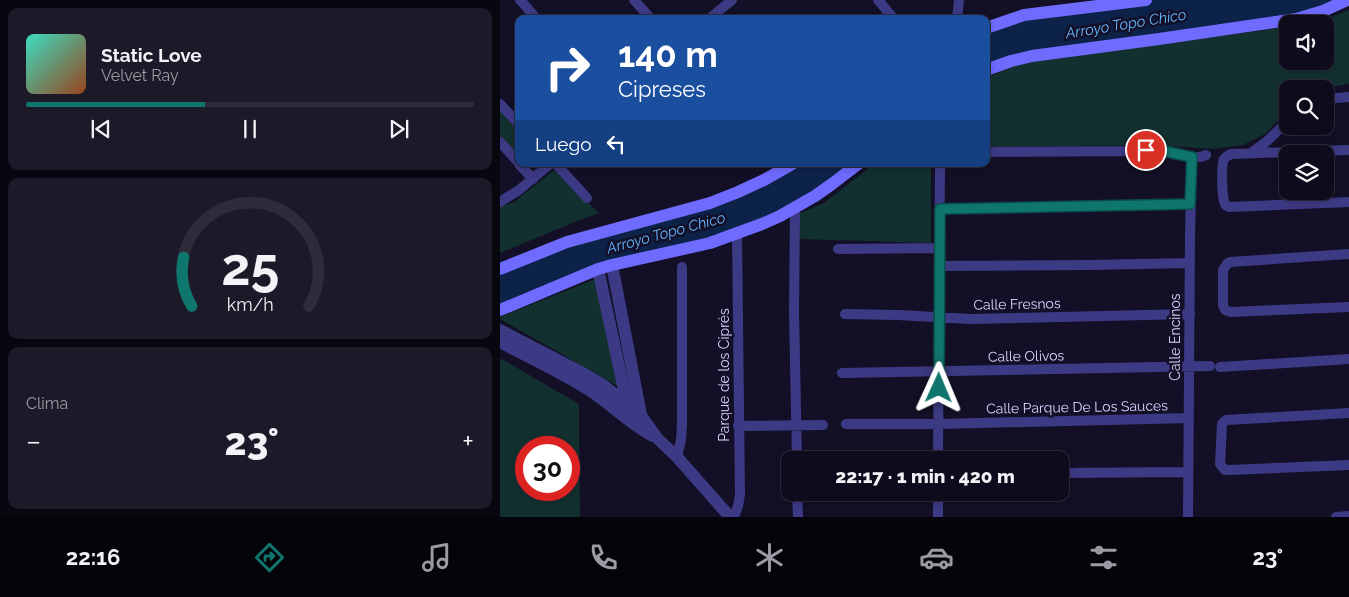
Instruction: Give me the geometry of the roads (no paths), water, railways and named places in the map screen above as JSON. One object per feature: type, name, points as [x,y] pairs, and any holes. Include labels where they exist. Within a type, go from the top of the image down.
[{"type":"main road","points":[[990,26],[1024,15],[1146,0]]},
{"type":"main road","points":[[990,69],[1032,56],[1296,20],[1324,11],[1347,0]]},
{"type":"main road","points":[[500,269],[567,242],[710,203],[764,180],[787,167]]},
{"type":"main road","points":[[500,310],[598,269],[710,243],[762,224],[815,196],[854,167]]},
{"type":"street","points":[[520,0],[533,15]]},
{"type":"street","points":[[634,0],[647,15]]},
{"type":"street","points":[[715,15],[732,0]]},
{"type":"street","points":[[878,0],[891,15]]},
{"type":"street","points":[[957,15],[959,0]]},
{"type":"street","points":[[1334,98],[1349,97]]},
{"type":"street","points":[[500,104],[515,120]]},
{"type":"street","points":[[1250,153],[1279,130]]},
{"type":"street","points":[[500,142],[515,159]]},
{"type":"street","points":[[1349,150],[1231,154],[1223,162],[1224,201],[1226,206],[1349,202]]},
{"type":"street","points":[[990,152],[1163,151],[1192,157],[1206,155]]},
{"type":"street","name":"Calle Encinos","points":[[1188,517],[1189,263],[1192,157]]},
{"type":"street","points":[[522,167],[533,179]]},
{"type":"street","points":[[500,202],[519,190],[547,167]]},
{"type":"street","points":[[559,167],[587,198]]},
{"type":"street","points":[[938,451],[940,167]]},
{"type":"street","points":[[940,209],[1190,204]]},
{"type":"street","points":[[795,207],[794,312],[797,451]]},
{"type":"street","name":"Parque de los Ciprés","points":[[734,517],[740,495],[737,233]]},
{"type":"street","points":[[838,249],[940,248]]},
{"type":"street","points":[[1349,254],[1235,261],[1227,264],[1223,270],[1222,304],[1225,310],[1231,312],[1349,307]]},
{"type":"street","points":[[940,266],[1081,266],[1189,263]]},
{"type":"street","points":[[612,265],[641,423]]},
{"type":"street","points":[[677,458],[682,440],[682,267]]},
{"type":"street","points":[[598,269],[627,404]]},
{"type":"street","name":"Calle Fresnos","points":[[845,314],[970,319],[1190,314]]},
{"type":"street","points":[[500,330],[581,372],[603,385],[627,404],[641,423],[677,458],[730,517]]},
{"type":"street","points":[[500,342],[591,391],[626,416],[641,423]]},
{"type":"street","name":"Calle Olivos","points":[[842,373],[1189,367],[1349,359]]},
{"type":"street","points":[[1349,413],[1226,420],[1222,424],[1220,464],[1225,470],[1349,465]]},
{"type":"street","name":"Calle Parque De Los Sauces","points":[[846,424],[938,424],[1189,418]]},
{"type":"street","points":[[738,426],[823,425]]},
{"type":"street","points":[[1069,473],[1188,472]]},
{"type":"street","points":[[797,501],[798,517]]},
{"type":"street","points":[[938,501],[938,517]]},
{"type":"street","points":[[1336,517],[1349,516]]},
{"type":"water","name":"Arroyo Topo Chico","points":[[1146,0],[1347,0],[1323,11],[1300,15],[1279,15],[1279,19],[990,69],[990,27]]},
{"type":"water","name":"Arroyo Topo Chico","points":[[784,167],[853,167],[762,224],[612,265],[500,310],[500,268],[677,213]]}]
